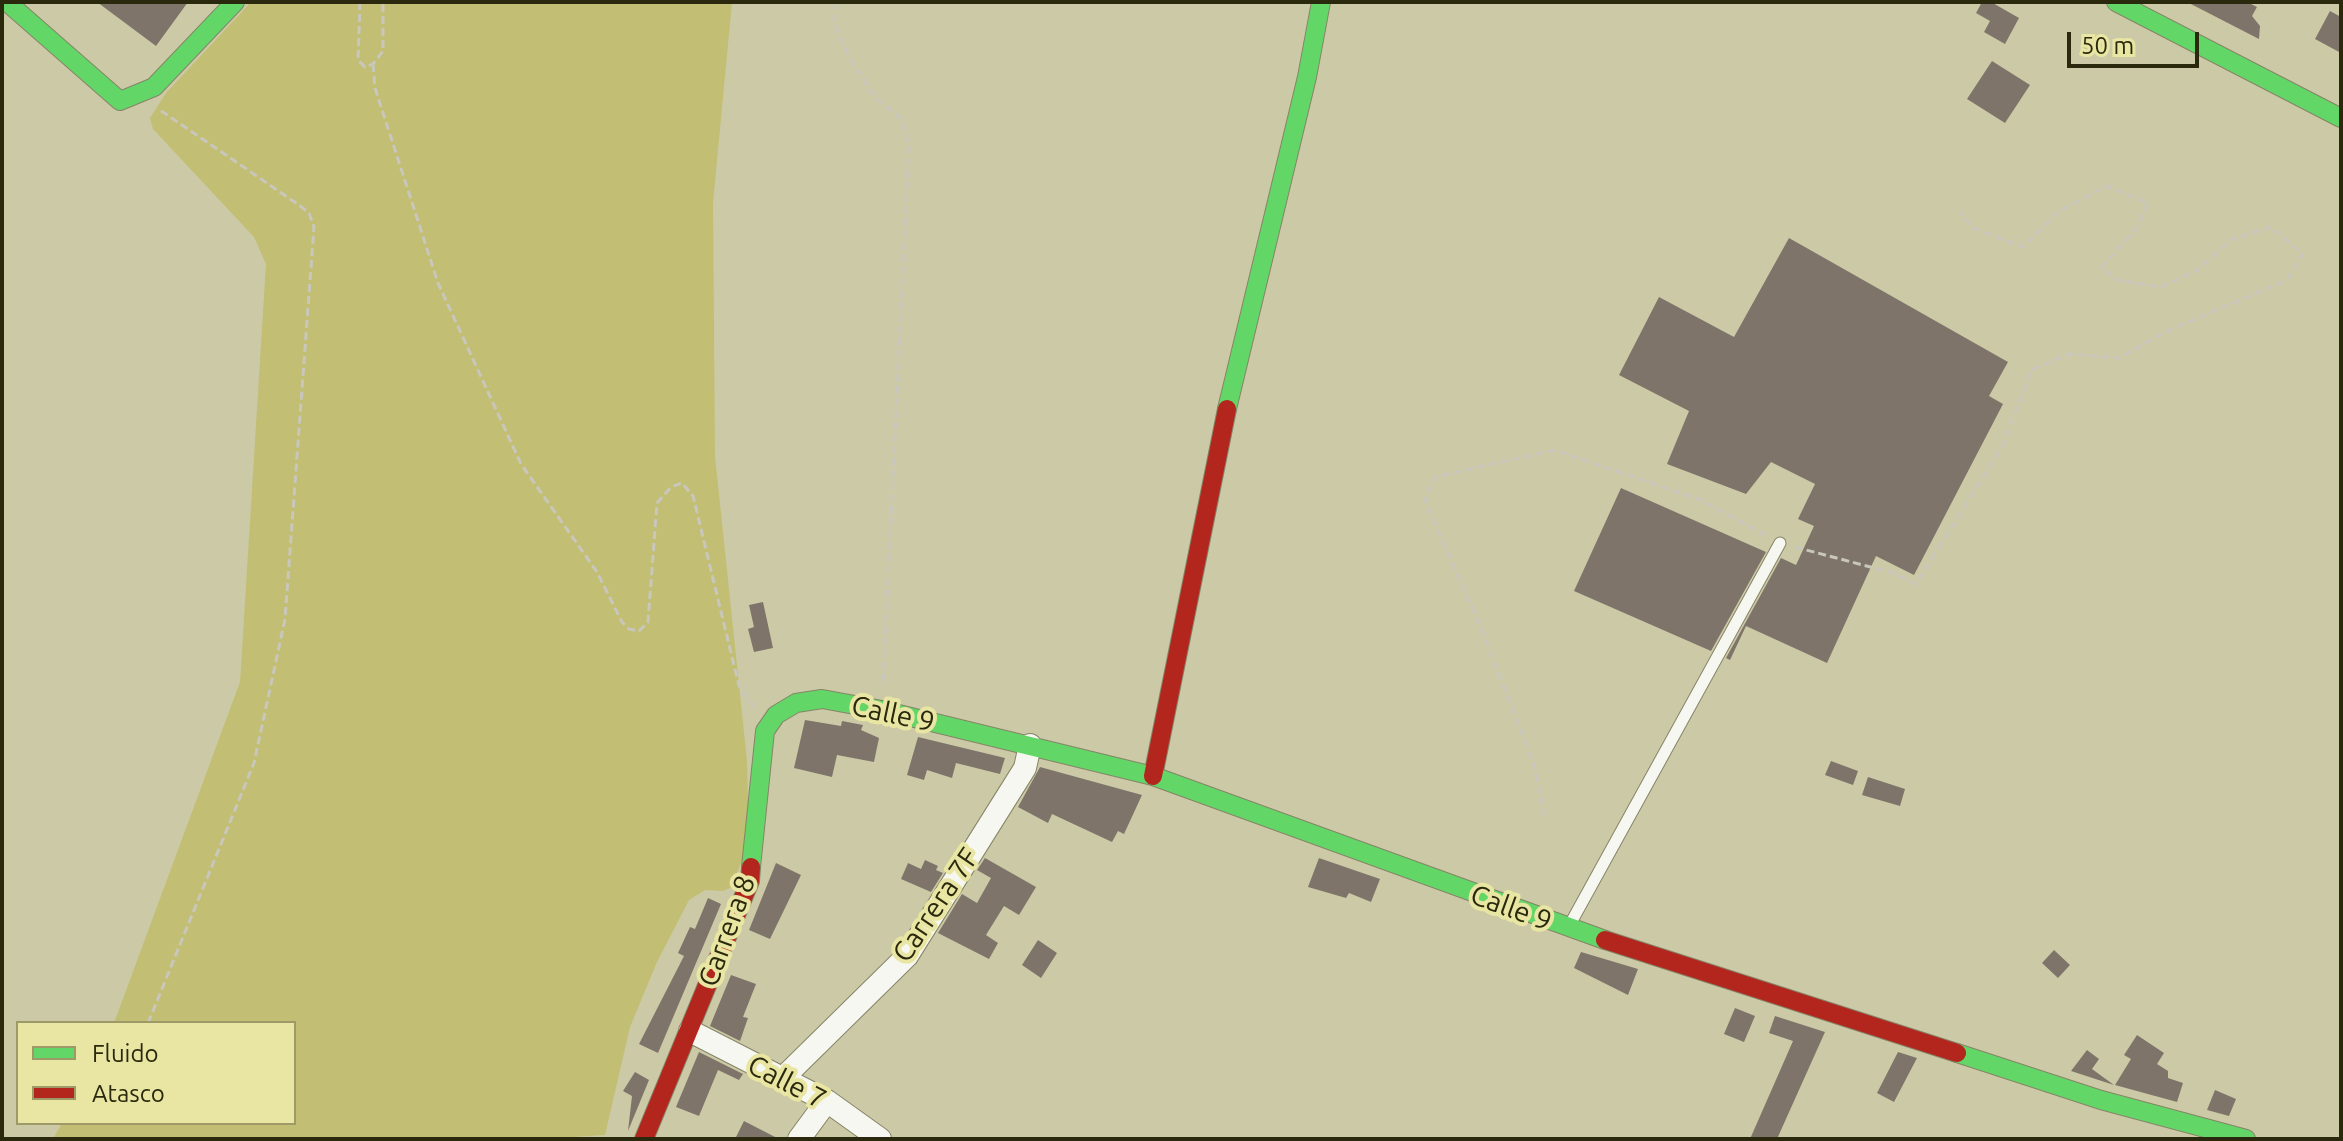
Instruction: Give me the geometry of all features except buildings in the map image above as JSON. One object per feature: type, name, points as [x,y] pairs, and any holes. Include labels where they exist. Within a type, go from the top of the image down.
[{"type":"street","points":[[7,2],[120,101],[154,87],[235,2]]},
{"type":"street","points":[[1153,776],[1235,369],[1307,77],[1321,2]]},
{"type":"street","points":[[2116,2],[2341,118]]},
{"type":"street","name":"Calle 9","points":[[771,723],[796,703],[822,699],[882,710],[1153,776],[1568,929],[1722,975],[2101,1100],[2246,1139]]},
{"type":"street","name":"Carrera 8","points":[[644,1139],[750,881],[771,723]]},
{"type":"street","name":"Carrera 7F","points":[[782,1079],[907,956],[1025,768],[1030,745]]},
{"type":"street","name":"Calle 7","points":[[690,1031],[827,1101],[880,1139]]},
{"type":"street","points":[[799,1139],[827,1101]]},
{"type":"lane","points":[[1568,929],[1780,543]]},
{"type":"path","points":[[360,2],[358,60],[365,67],[373,64],[383,51],[383,2]]},
{"type":"path","points":[[835,2],[834,23],[850,59],[876,98],[901,119],[909,146],[882,710]]},
{"type":"path","points":[[373,64],[375,88],[438,283],[521,464],[589,560],[622,622],[629,629],[639,631],[648,622],[657,503],[671,487],[682,483],[693,496],[739,686],[771,723]]},
{"type":"path","points":[[149,1021],[254,763],[285,619],[314,227],[309,213],[299,205],[161,113],[154,87]]},
{"type":"path","points":[[1545,817],[1534,765],[1483,633],[1425,500],[1435,477],[1555,450],[1701,500],[1780,543],[1893,573],[1916,584],[2002,447],[2031,370],[2069,354],[2119,358],[2165,332],[2287,280],[2303,254],[2271,227],[2232,239],[2196,271],[2160,287],[2117,280],[2101,268],[2134,231],[2148,203],[2106,186],[2058,212],[2023,247],[1973,228],[1960,212]]},
{"type":"shaded area","points":[[251,2],[732,2],[713,203],[715,456],[747,761],[749,841],[732,887],[723,891],[705,890],[689,900],[657,962],[630,1027],[605,1135],[541,1139],[53,1139],[61,1125],[296,1125],[296,1021],[115,1021],[240,682],[266,264],[254,237],[153,129],[150,118],[166,93]]},
{"type":"traffic: fast","points":[[7,2],[120,101],[154,87],[235,2]]},
{"type":"traffic: fast","points":[[1227,409],[1307,77],[1321,2]]},
{"type":"traffic: fast","points":[[2116,2],[2341,118]]},
{"type":"traffic: fast","points":[[751,867],[765,731],[776,715],[796,703],[822,699],[882,710],[1153,776],[1605,940]]},
{"type":"traffic: fast","points":[[1957,1053],[2101,1100],[2246,1139]]},
{"type":"traffic: jam","points":[[1153,776],[1227,409]]},
{"type":"traffic: jam","points":[[644,1139],[750,881],[751,867]]},
{"type":"traffic: jam","points":[[1605,940],[1957,1053]]}]
